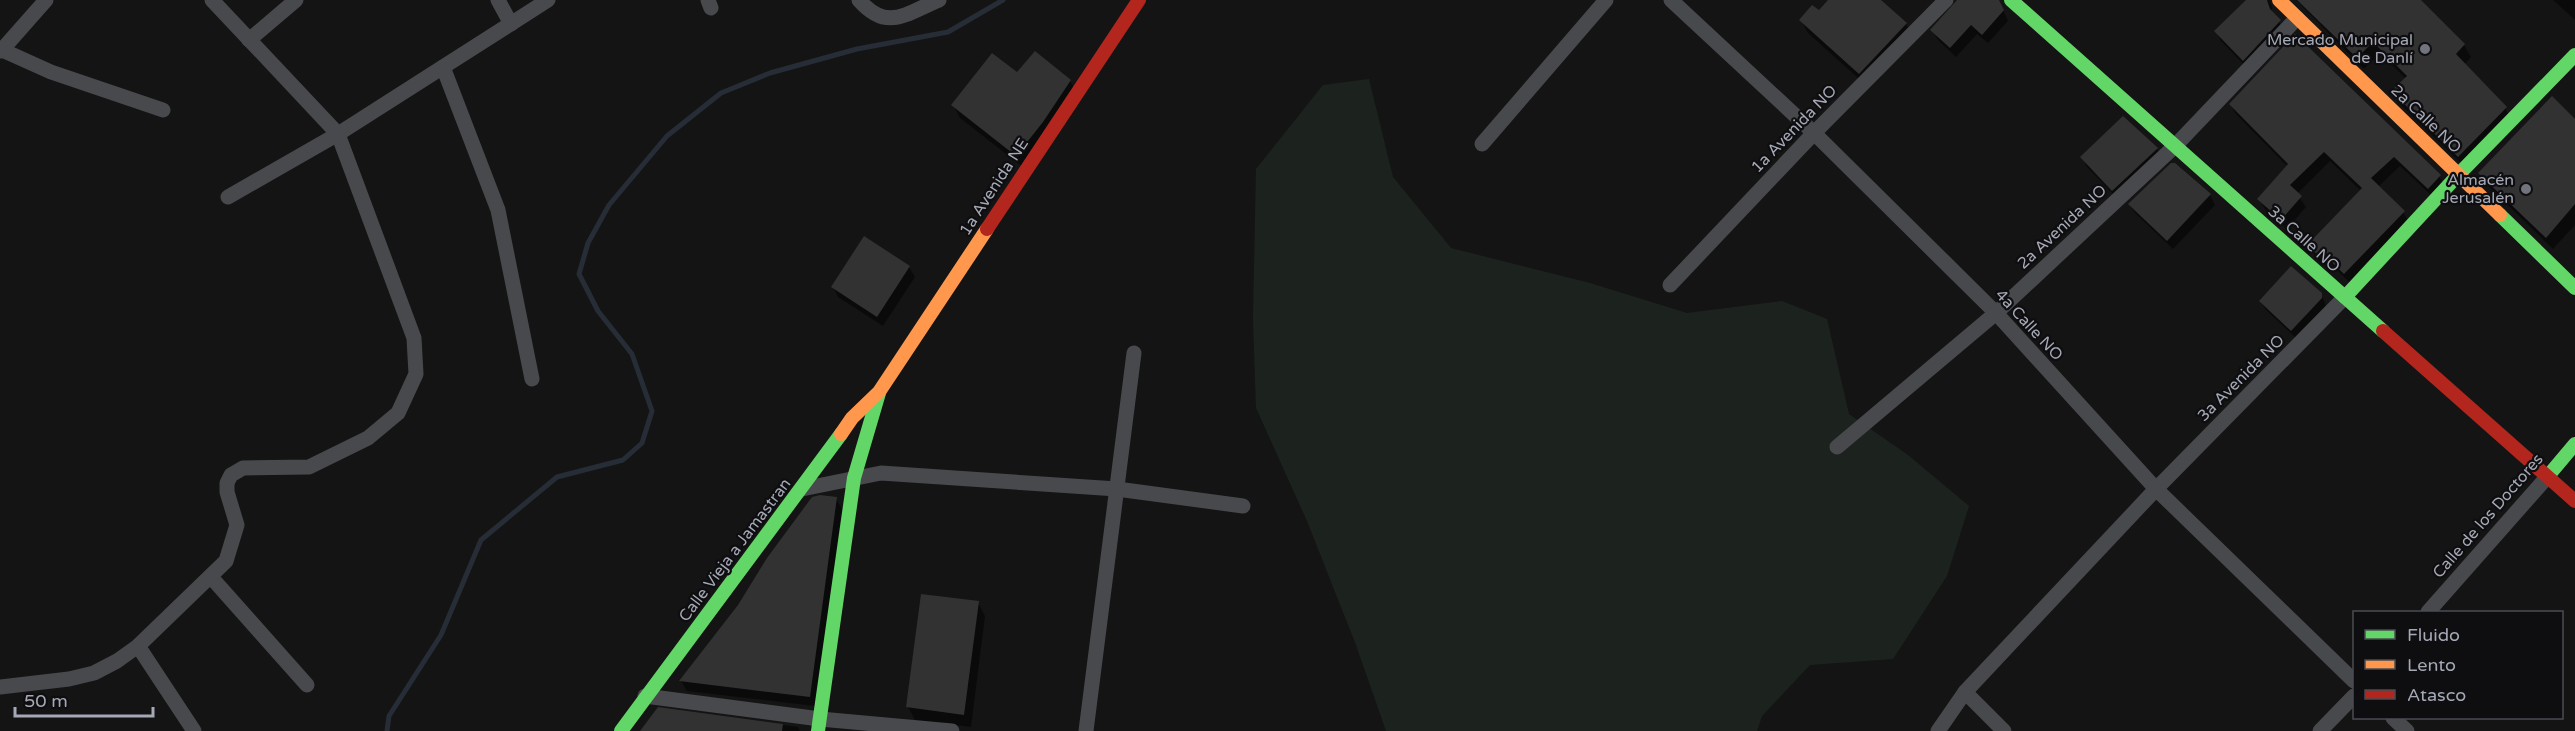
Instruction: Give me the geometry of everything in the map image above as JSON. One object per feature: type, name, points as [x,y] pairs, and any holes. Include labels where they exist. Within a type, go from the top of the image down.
[{"type":"main road","name":"1a Avenida NE","points":[[879,392],[1139,0]]},
{"type":"main road","name":"3a Calle NO","points":[[2011,0],[2575,501]]},
{"type":"main road","name":"2a Calle NO","points":[[2279,0],[2575,288]]},
{"type":"main road","name":"3a Avenida NO","points":[[2345,297],[2459,174],[2575,55]]},
{"type":"main road","points":[[819,725],[855,478],[879,392]]},
{"type":"main road","name":"Calle Vieja a Jamastran","points":[[621,731],[802,489],[852,418],[879,392]]},
{"type":"main road","name":"Calle de los Doctores","points":[[2548,476],[2575,444]]},
{"type":"street","points":[[46,0],[1,50],[51,72],[163,110]]},
{"type":"street","points":[[0,687],[69,679],[94,673],[117,661],[138,645],[226,561],[237,525],[227,492],[227,483],[231,475],[243,468],[309,467],[368,438],[398,413],[416,374],[414,338],[338,135],[212,0]]},
{"type":"street","points":[[249,40],[296,0]]},
{"type":"street","points":[[498,0],[511,24]]},
{"type":"street","points":[[228,197],[338,135],[548,0]]},
{"type":"street","points":[[859,0],[874,14],[891,20],[939,0]]},
{"type":"street","points":[[1482,144],[1606,0]]},
{"type":"street","name":"4a Calle NO","points":[[1671,0],[1814,134],[1996,314],[2156,489],[2353,679]]},
{"type":"street","name":"1a Avenida NO","points":[[1670,285],[1946,0]]},
{"type":"street","name":"2a Avenida NO","points":[[1837,447],[1996,314],[2175,146],[2297,18]]},
{"type":"street","points":[[443,67],[498,210],[532,379]]},
{"type":"street","name":"3a Avenida NO","points":[[1938,731],[1965,692],[2156,489],[2345,297]]},
{"type":"street","points":[[1086,731],[1134,353]]},
{"type":"street","points":[[802,489],[881,473],[1117,489],[1243,506]]},
{"type":"street","name":"Calle de los Doctores","points":[[2429,611],[2548,476]]},
{"type":"street","points":[[211,577],[307,685]]},
{"type":"street","points":[[138,645],[194,731]]},
{"type":"street","points":[[1965,692],[2004,731]]},
{"type":"street","points":[[645,696],[819,725],[952,731]]},
{"type":"street","points":[[2320,731],[2353,698]]},
{"type":"street","points":[[2395,719],[2407,731]]},
{"type":"shaded area","points":[[1369,79],[1393,177],[1451,248],[1590,283],[1687,313],[1782,301],[1827,319],[1849,414],[1908,455],[1969,506],[1947,576],[1893,659],[1810,665],[1762,716],[1757,731],[1386,731],[1356,645],[1307,521],[1256,408],[1253,319],[1256,169],[1323,85]]},
{"type":"building","points":[[1828,0],[1881,0],[1907,23],[1859,74],[1799,20],[1812,5],[1819,10]]},
{"type":"building","points":[[1957,0],[1999,0],[2004,10],[1982,35],[1971,25],[1950,48],[1930,30]]},
{"type":"building","points":[[2246,0],[2267,0],[2270,9],[2281,20],[2243,61],[2214,31]]},
{"type":"building","points":[[2297,0],[2421,0],[2465,44],[2456,54],[2507,107],[2458,157],[2391,91],[2407,76],[2373,42],[2357,58]]},
{"type":"building","points":[[2295,34],[2441,175],[2428,189],[2394,157],[2371,178],[2405,211],[2344,274],[2323,254],[2323,260],[2309,247],[2312,244],[2310,242],[2362,188],[2324,152],[2290,185],[2302,196],[2281,220],[2257,199],[2288,164],[2229,104]]},
{"type":"building","points":[[1035,51],[1071,80],[1043,122],[1016,156],[951,105],[992,53],[1017,72]]},
{"type":"building","points":[[2552,96],[2575,119],[2575,204],[2546,238],[2478,173]]},
{"type":"building","points":[[2123,116],[2158,148],[2112,191],[2080,157]]},
{"type":"building","points":[[2171,163],[2175,163],[2211,194],[2167,241],[2128,204]]},
{"type":"building","points":[[864,236],[910,266],[877,317],[831,287]]},
{"type":"building","points":[[2291,266],[2322,293],[2322,298],[2291,331],[2259,301]]},
{"type":"building","points":[[820,495],[837,497],[810,697],[679,681],[738,605],[767,558],[812,497]]},
{"type":"building","points":[[921,594],[979,601],[964,715],[906,707]]},
{"type":"building","points":[[658,707],[783,724],[782,731],[640,731]]},
{"type":"waterway","points":[[387,731],[389,716],[441,635],[481,540],[557,477],[623,460],[642,443],[652,411],[632,354],[598,311],[579,274],[588,243],[609,205],[667,136],[721,93],[770,73],[857,49],[948,32],[1003,0]]},
{"type":"traffic: fast","points":[[2011,0],[2383,331]]},
{"type":"traffic: fast","points":[[2345,297],[2459,174],[2575,55]]},
{"type":"traffic: fast","points":[[2500,215],[2575,288]]},
{"type":"traffic: fast","points":[[818,731],[854,478],[879,393]]},
{"type":"traffic: fast","points":[[621,731],[841,434]]},
{"type":"traffic: fast","points":[[2548,476],[2575,444]]},
{"type":"traffic: slow","points":[[2279,0],[2500,215]]},
{"type":"traffic: slow","points":[[841,434],[852,418],[879,392],[987,229]]},
{"type":"traffic: jam","points":[[987,229],[1139,0]]},
{"type":"traffic: jam","points":[[2383,331],[2575,501]]},
{"type":"place","name":"Mercado Municipal de Danlí","points":[[2425,49]]},
{"type":"place","name":"Almacén Jerusalén","points":[[2526,189]]}]
